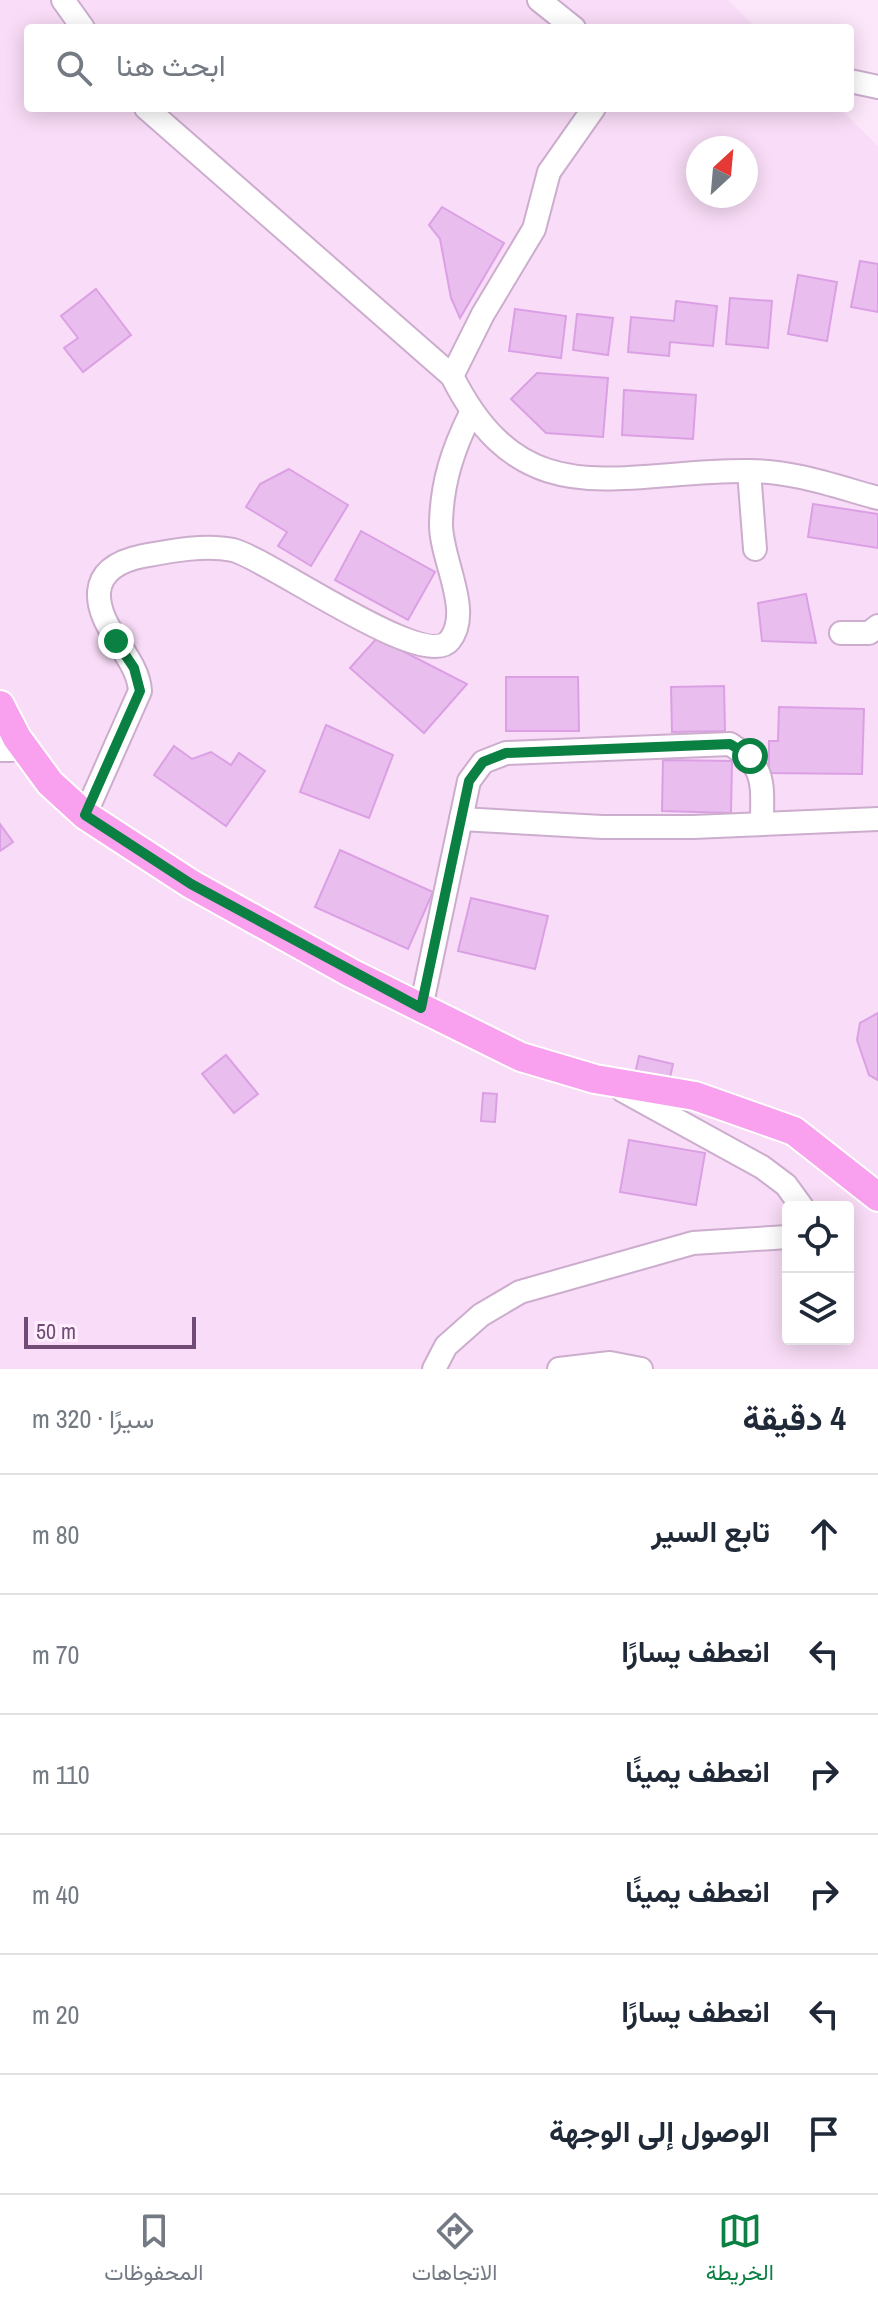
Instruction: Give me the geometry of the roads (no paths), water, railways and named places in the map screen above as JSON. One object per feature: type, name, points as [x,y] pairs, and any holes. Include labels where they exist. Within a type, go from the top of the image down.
[{"type":"main road","points":[[0,705],[8,744],[85,815],[191,884],[421,1008],[521,1057],[595,1079],[695,1096],[763,1117],[794,1131],[878,1197]]},
{"type":"street","points":[[63,0],[80,24]]},
{"type":"street","points":[[539,0],[569,24]]},
{"type":"street","points":[[854,82],[878,87]]},
{"type":"street","points":[[151,112],[452,376],[471,413],[513,454],[569,478],[603,481],[690,472],[799,474],[878,498]]},
{"type":"street","points":[[452,376],[483,314],[534,229],[549,172],[591,112]]},
{"type":"street","points":[[85,815],[140,691],[139,680],[116,641],[102,606],[99,592],[111,569],[121,562],[153,554],[231,550],[288,575],[334,605],[397,637],[425,647],[441,647],[450,641],[459,614],[441,546],[443,499],[449,459],[471,413]]},
{"type":"street","points":[[749,471],[755,549]]},
{"type":"street","points":[[841,633],[869,633],[878,626]]},
{"type":"street","points":[[421,1008],[469,781],[483,762],[506,753],[730,744],[750,756],[762,776],[762,824]]},
{"type":"street","points":[[461,819],[602,827],[878,819]]},
{"type":"street","points":[[595,1079],[632,1093],[762,1167],[786,1185],[798,1201]]},
{"type":"street","points":[[434,1369],[446,1346],[458,1335],[481,1315],[520,1292],[693,1243],[740,1237],[782,1237]]},
{"type":"street","points":[[559,1369],[610,1363],[641,1369]]}]
